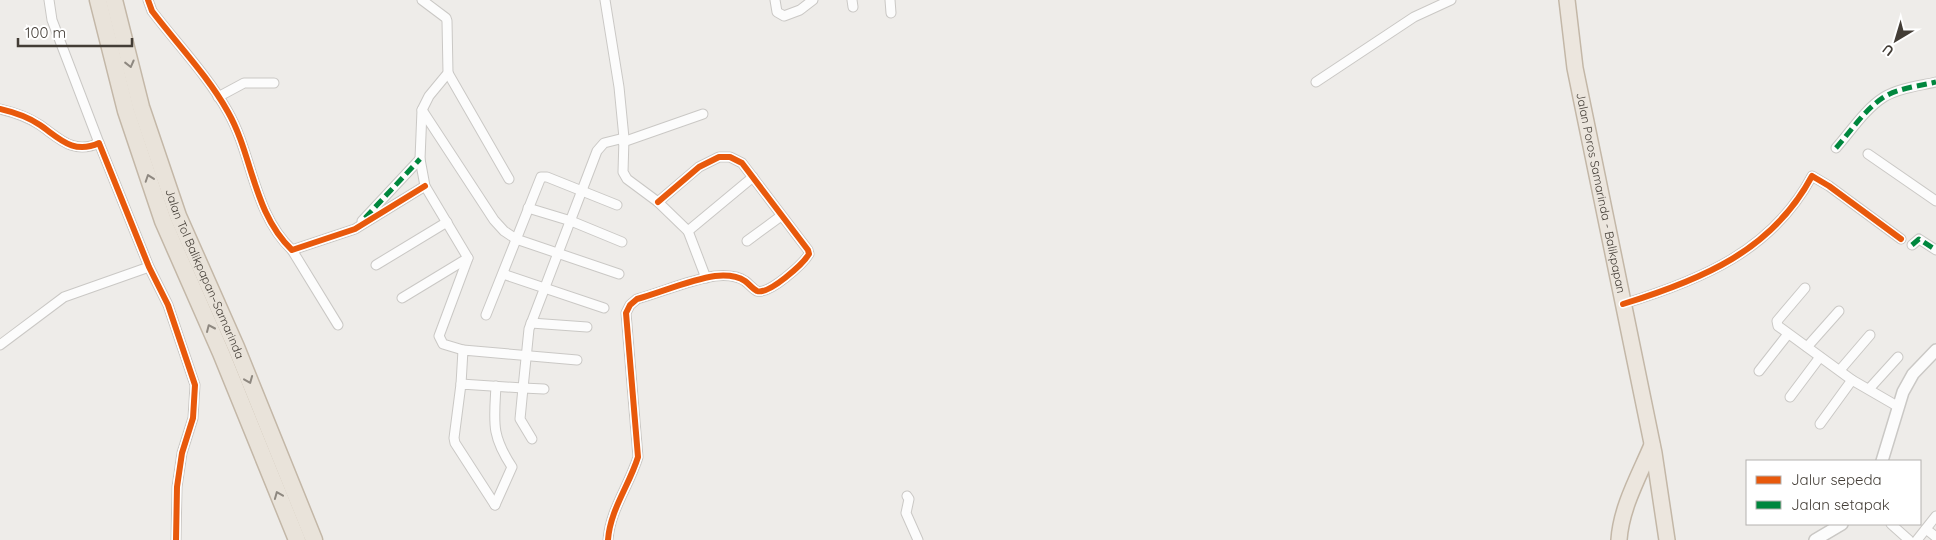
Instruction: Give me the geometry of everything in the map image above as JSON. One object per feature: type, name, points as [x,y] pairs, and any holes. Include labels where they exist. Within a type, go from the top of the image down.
[{"type":"highway","name":"Jalan Tol Balikpapan–Samarinda","points":[[98,0],[126,111],[163,221],[221,353],[297,540]]},
{"type":"highway","name":"Jalan Tol Balikpapan–Samarinda","points":[[114,0],[141,107],[178,216],[236,347],[314,540]]},
{"type":"highway","name":"Jalan Poros Samarinda - Balikpapan","points":[[1567,0],[1577,76],[1652,445],[1667,540]]},
{"type":"highway","points":[[1619,540],[1620,530],[1631,496],[1652,445]]},
{"type":"street","points":[[49,0],[52,20],[149,267],[168,305],[196,385],[193,418],[182,453],[177,487],[176,540]]},
{"type":"street","points":[[148,0],[152,11],[229,113],[263,208],[274,228],[292,250],[338,324]]},
{"type":"street","points":[[422,0],[446,18],[448,73],[508,179]]},
{"type":"street","points":[[605,0],[620,87],[624,140],[622,165],[627,179],[658,202],[688,231],[706,278]]},
{"type":"street","points":[[776,0],[777,12],[784,16],[800,10],[813,0]]},
{"type":"street","points":[[890,0],[891,13]]},
{"type":"street","points":[[1316,82],[1414,17],[1451,0]]},
{"type":"street","points":[[448,73],[429,96],[422,110],[420,159],[425,186],[468,258]]},
{"type":"street","points":[[218,97],[244,83],[274,82]]},
{"type":"street","points":[[1836,148],[1870,109],[1885,97],[1908,88],[1936,82]]},
{"type":"street","points":[[0,109],[39,124],[64,144],[92,146],[99,143]]},
{"type":"street","points":[[422,110],[494,220],[504,231],[516,239],[619,274]]},
{"type":"street","points":[[532,439],[520,419],[528,337],[601,144],[624,140],[703,114]]},
{"type":"street","points":[[1868,154],[1936,201]]},
{"type":"street","points":[[608,540],[609,522],[631,478],[638,457],[626,313],[630,305],[637,299],[706,278],[734,276],[760,291],[774,286],[803,263],[809,254],[808,250],[742,163],[730,157],[719,157],[699,168],[658,202]]},
{"type":"street","points":[[355,229],[420,159]]},
{"type":"street","points":[[486,315],[538,181],[544,176],[617,205]]},
{"type":"street","points":[[1623,304],[1660,292],[1716,269],[1751,249],[1792,208],[1812,176],[1829,186],[1901,239]]},
{"type":"street","points":[[688,231],[753,177]]},
{"type":"street","points":[[292,250],[355,229],[425,186]]},
{"type":"street","points":[[528,208],[622,242]]},
{"type":"street","points":[[747,241],[781,216]]},
{"type":"street","points":[[376,266],[447,222]]},
{"type":"street","points":[[1912,245],[1919,239],[1936,250]]},
{"type":"street","points":[[402,298],[468,258]]},
{"type":"street","points":[[468,258],[439,336],[443,344],[463,350],[527,354],[576,360]]},
{"type":"street","points":[[0,345],[64,297],[149,267]]},
{"type":"street","points":[[503,274],[604,308]]},
{"type":"street","points":[[1805,288],[1776,324],[1852,380],[1898,406]]},
{"type":"street","points":[[1807,347],[1839,312]]},
{"type":"street","points":[[532,323],[587,326]]},
{"type":"street","points":[[1759,371],[1788,334]]},
{"type":"street","points":[[1840,370],[1870,335]]},
{"type":"street","points":[[463,350],[455,443],[495,505],[512,467],[502,451],[495,433],[496,386]]},
{"type":"street","points":[[1882,460],[1898,406],[1913,374],[1936,350]]},
{"type":"street","points":[[1790,397],[1820,357]]},
{"type":"street","points":[[1869,389],[1898,357]]},
{"type":"street","points":[[1820,424],[1852,380]]},
{"type":"street","points":[[461,384],[544,389]]},
{"type":"street","points":[[907,496],[906,513],[918,540]]},
{"type":"street","points":[[1917,540],[1936,516]]},
{"type":"street","points":[[1815,540],[1840,525]]},
{"type":"street","points":[[1892,525],[1909,540]]},
{"type":"street","points":[[1926,529],[1936,538]]},
{"type":"marked path","points":[[1836,148],[1864,114],[1884,97],[1903,89],[1936,82]]},
{"type":"marked path","points":[[365,218],[420,159]]},
{"type":"marked path","points":[[1912,245],[1919,239],[1936,250]]},
{"type":"cycle path","points":[[148,0],[152,11],[202,73],[228,112],[243,147],[261,202],[279,235],[292,250],[355,229],[425,186]]},
{"type":"cycle path","points":[[0,109],[31,120],[60,140],[74,146],[90,146],[99,143],[149,267],[168,305],[195,385],[193,418],[182,453],[177,487],[176,540]]},
{"type":"cycle path","points":[[608,540],[612,518],[638,457],[626,313],[630,305],[637,299],[685,283],[715,276],[738,278],[757,291],[762,291],[785,278],[809,254],[808,250],[742,163],[730,157],[719,157],[699,167],[658,202]]},
{"type":"cycle path","points":[[1623,304],[1652,295],[1707,273],[1732,259],[1777,224],[1796,202],[1812,176],[1829,186],[1901,239]]}]
